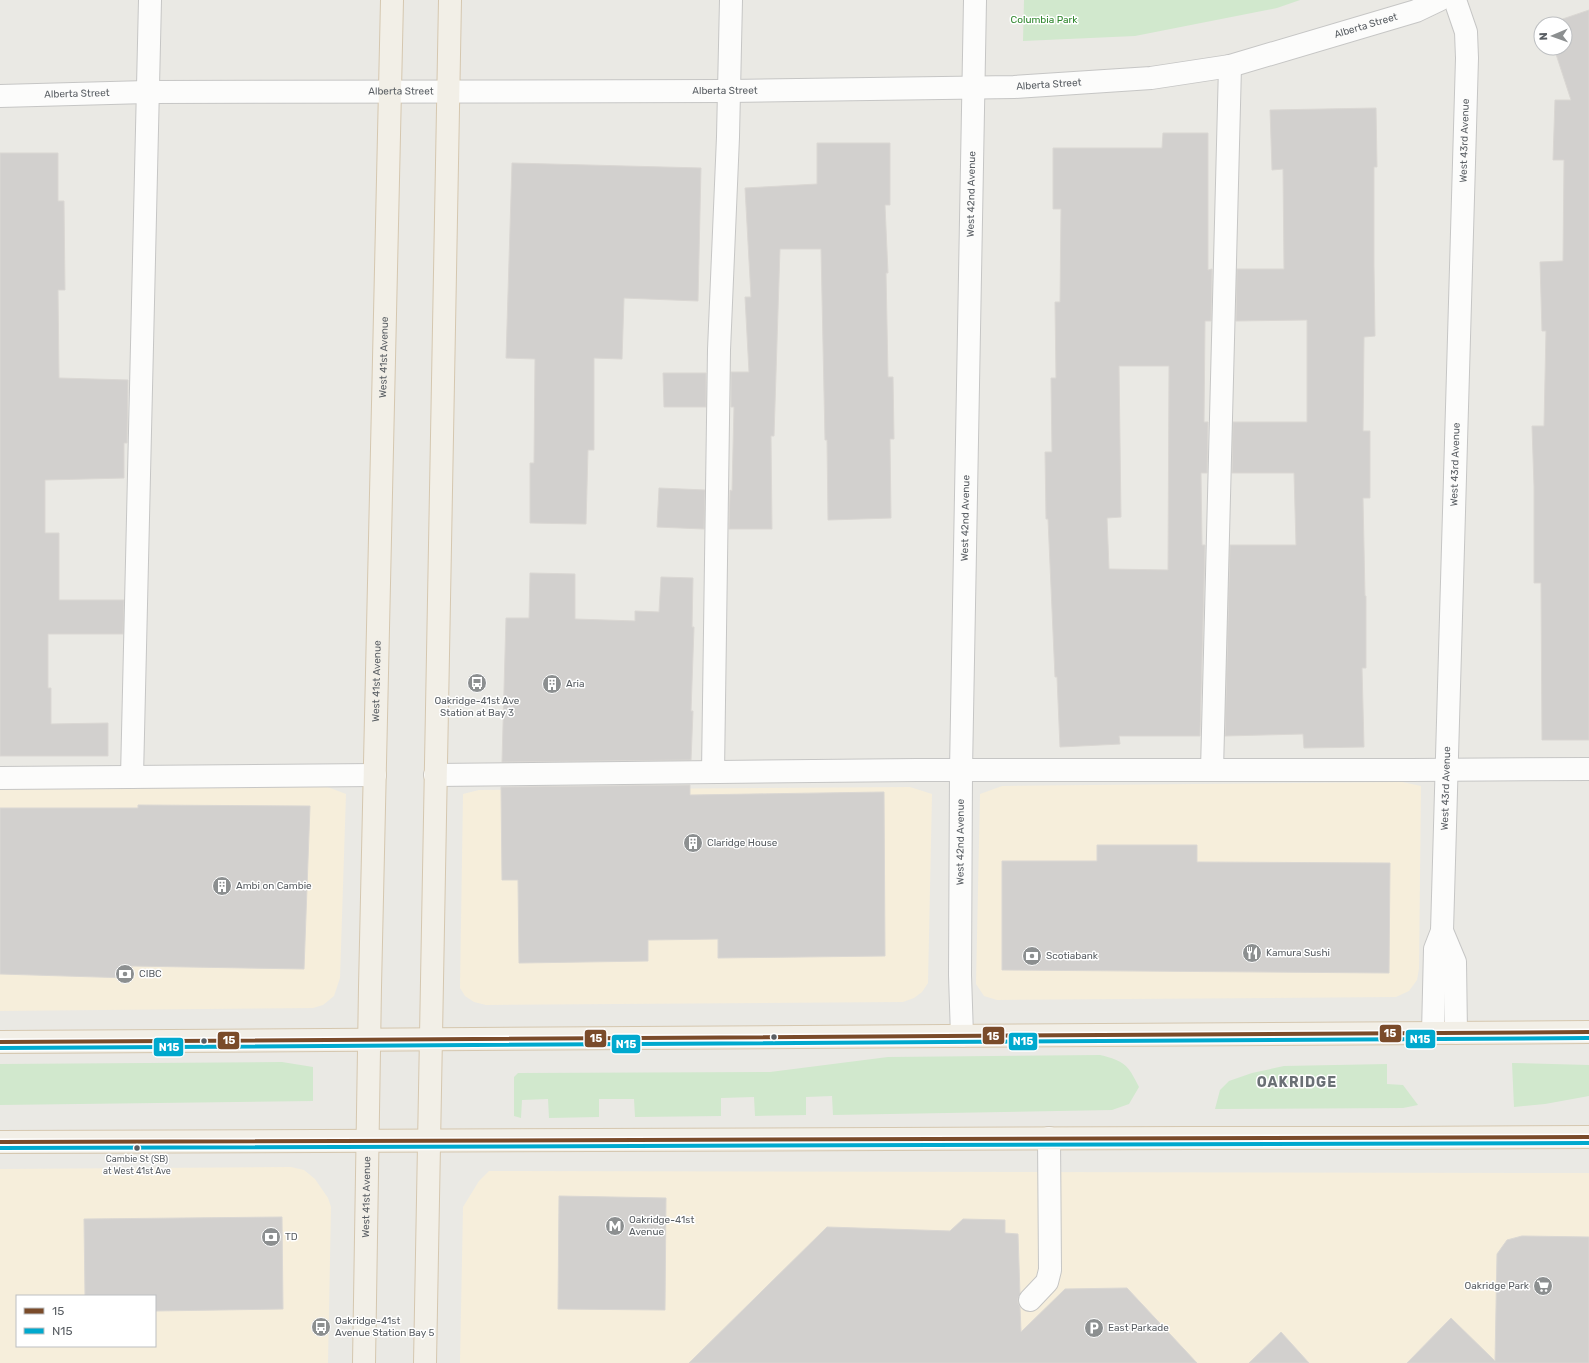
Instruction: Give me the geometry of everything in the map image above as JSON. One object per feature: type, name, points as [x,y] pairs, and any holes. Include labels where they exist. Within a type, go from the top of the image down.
[{"type":"main road","name":"West 41st Avenue","points":[[364,1363],[392,0]]},
{"type":"main road","points":[[425,1363],[450,0]]},
{"type":"main road","points":[[0,1042],[1589,1032]]},
{"type":"main road","points":[[0,1142],[1589,1137]]},
{"type":"street","points":[[132,777],[150,0]]},
{"type":"street","points":[[713,772],[719,358],[731,0]]},
{"type":"street","name":"West 42nd Avenue","points":[[962,1036],[960,975],[961,770],[975,0]]},
{"type":"street","name":"Alberta Street","points":[[0,96],[147,92],[729,91],[1014,87],[1151,78],[1230,66],[1416,11],[1439,0]]},
{"type":"street","name":"West 43rd Avenue","points":[[1433,1033],[1435,949],[1442,932],[1468,58],[1466,32],[1455,0]]},
{"type":"street","points":[[1212,770],[1230,66]]},
{"type":"street","points":[[435,775],[961,770],[1589,769]]},
{"type":"street","points":[[0,778],[375,775]]},
{"type":"street","name":"West 43rd Avenue","points":[[1442,932],[1455,962],[1456,1033]]},
{"type":"street","points":[[1030,1300],[1047,1282],[1050,1270],[1049,1138]]},
{"type":"shaded area","points":[[1402,782],[1421,786],[1419,969],[1417,980],[1409,991],[1396,997],[997,1000],[984,996],[976,984],[980,794],[1002,786]]},
{"type":"shaded area","points":[[325,786],[346,794],[340,978],[334,996],[323,1005],[313,1008],[0,1011],[0,789]]},
{"type":"shaded area","points":[[910,787],[932,794],[928,983],[922,992],[914,998],[903,1002],[486,1005],[474,1002],[465,996],[460,988],[463,794],[479,790]]},
{"type":"shaded area","points":[[291,1167],[304,1170],[315,1179],[328,1198],[331,1207],[328,1363],[0,1363],[0,1169]]},
{"type":"shaded area","points":[[489,1171],[1589,1173],[1589,1363],[460,1363],[463,1207],[479,1181]]},
{"type":"green space","name":"Columbia Park","points":[[1024,0],[1300,0],[1277,8],[1135,36],[1023,41]]},
{"type":"green space","points":[[1100,1055],[1115,1059],[1125,1065],[1132,1074],[1139,1087],[1129,1104],[1112,1110],[833,1115],[832,1096],[806,1097],[806,1115],[755,1116],[754,1097],[721,1098],[721,1116],[635,1117],[634,1099],[599,1099],[599,1117],[549,1118],[548,1099],[522,1100],[521,1118],[514,1116],[514,1077],[518,1073],[770,1072],[888,1057]]},
{"type":"green space","points":[[282,1062],[313,1067],[313,1101],[0,1105],[0,1064]]},
{"type":"green space","points":[[1512,1063],[1589,1065],[1589,1096],[1545,1104],[1514,1107]]},
{"type":"green space","points":[[1387,1064],[1387,1084],[1403,1085],[1418,1105],[1403,1108],[1215,1109],[1220,1090],[1229,1081],[1252,1073],[1284,1066]]},
{"type":"building","points":[[1589,10],[1589,740],[1542,740],[1541,583],[1534,583],[1534,486],[1532,426],[1544,426],[1546,331],[1542,331],[1540,262],[1563,261],[1564,160],[1553,160],[1555,100],[1571,100],[1557,56],[1573,56],[1573,16],[1571,16]]},
{"type":"building","points":[[1376,108],[1377,167],[1374,167],[1375,336],[1364,337],[1363,431],[1370,431],[1370,498],[1363,498],[1366,596],[1366,668],[1362,668],[1364,747],[1304,748],[1303,734],[1225,736],[1230,545],[1296,545],[1294,473],[1232,473],[1233,422],[1307,422],[1307,320],[1236,321],[1237,269],[1284,269],[1283,169],[1272,170],[1270,110]]},
{"type":"building","points":[[1163,133],[1208,133],[1208,270],[1212,269],[1211,321],[1205,321],[1204,422],[1208,422],[1207,473],[1201,473],[1202,545],[1205,545],[1200,736],[1119,736],[1120,744],[1060,747],[1057,677],[1055,677],[1048,519],[1046,519],[1045,452],[1052,452],[1051,378],[1056,378],[1055,302],[1060,302],[1061,209],[1053,209],[1053,148],[1162,148]],"holes":[[[1119,366],[1169,366],[1168,570],[1109,569],[1107,518],[1121,517]]]},
{"type":"building","points":[[817,143],[890,143],[890,205],[885,205],[888,273],[886,273],[888,377],[893,377],[894,439],[890,439],[891,518],[828,520],[821,249],[780,249],[774,436],[771,436],[772,529],[729,529],[730,490],[732,491],[734,407],[731,407],[731,372],[749,372],[745,297],[751,297],[745,188],[817,184]]},
{"type":"building","points":[[0,153],[58,153],[58,201],[64,201],[65,290],[58,290],[59,378],[128,380],[127,443],[124,443],[124,478],[45,480],[45,533],[59,533],[59,600],[124,600],[123,634],[48,634],[48,688],[51,688],[51,724],[108,723],[108,756],[0,756]]},
{"type":"building","points":[[512,163],[701,168],[698,301],[624,298],[622,359],[594,358],[594,450],[588,450],[586,524],[530,523],[530,463],[534,463],[535,359],[506,358]]},
{"type":"building","points":[[663,373],[706,373],[706,407],[664,407]]},
{"type":"building","points":[[659,488],[705,490],[704,529],[657,527]]},
{"type":"building","points":[[530,573],[575,574],[575,619],[635,621],[635,611],[659,612],[661,577],[693,578],[692,627],[694,627],[691,760],[502,762],[506,618],[529,618]]},
{"type":"building","name":"Claridge House","points":[[690,785],[690,795],[884,792],[885,956],[718,958],[718,939],[648,940],[648,961],[519,963],[518,880],[502,880],[501,787]]},
{"type":"building","points":[[138,805],[310,806],[304,969],[131,966],[130,978],[0,974],[0,808],[138,808]]},
{"type":"building","points":[[1097,845],[1197,845],[1197,862],[1390,863],[1389,973],[1002,970],[1002,861],[1097,861]]},
{"type":"building","points":[[559,1196],[666,1198],[665,1310],[558,1309]]},
{"type":"building","points":[[282,1217],[283,1309],[156,1311],[156,1295],[85,1295],[84,1219]]},
{"type":"building","points":[[963,1219],[1005,1220],[1005,1233],[1018,1234],[1020,1294],[1018,1303],[1020,1307],[1021,1332],[1065,1289],[1127,1288],[1197,1363],[689,1363],[827,1227],[950,1231]]},
{"type":"building","name":"Oakridge Park","points":[[1522,1236],[1589,1237],[1589,1363],[1407,1363],[1451,1318],[1495,1361],[1497,1254],[1507,1240]]},
{"type":"building","points":[[1281,1332],[1309,1363],[1249,1363]]},
{"type":"transit line","name":"15","points":[[0,1042],[1589,1032]]},
{"type":"transit line","name":"N15","points":[[0,1048],[1589,1038]]},
{"type":"transit line","name":"15","points":[[0,1142],[1589,1137]]},
{"type":"transit line","name":"N15","points":[[0,1148],[1589,1143]]},
{"type":"place","name":"Oakridge-41st Ave Station at Bay 3","points":[[477,683]]},
{"type":"place","name":"Aria","points":[[552,684]]},
{"type":"place","name":"Claridge House","points":[[693,843]]},
{"type":"place","name":"Ambi on Cambie","points":[[222,886]]},
{"type":"place","name":"Kamura Sushi","points":[[1252,953]]},
{"type":"place","name":"Scotiabank","points":[[1032,956]]},
{"type":"place","name":"CIBC","points":[[125,974]]},
{"type":"place","name":"Cambie St (SB) at West 41st Ave","points":[[137,1148]]},
{"type":"place","name":"Oakridge-41st Avenue","points":[[615,1226]]},
{"type":"place","name":"TD","points":[[271,1237]]},
{"type":"place","name":"Oakridge Park","points":[[1543,1286]]},
{"type":"place","name":"Oakridge-41st Avenue Station Bay 5","points":[[321,1327]]},
{"type":"place","name":"East Parkade","points":[[1094,1328]]},
{"type":"district","name":"OAKRIDGE","points":[[1297,1082]]}]
